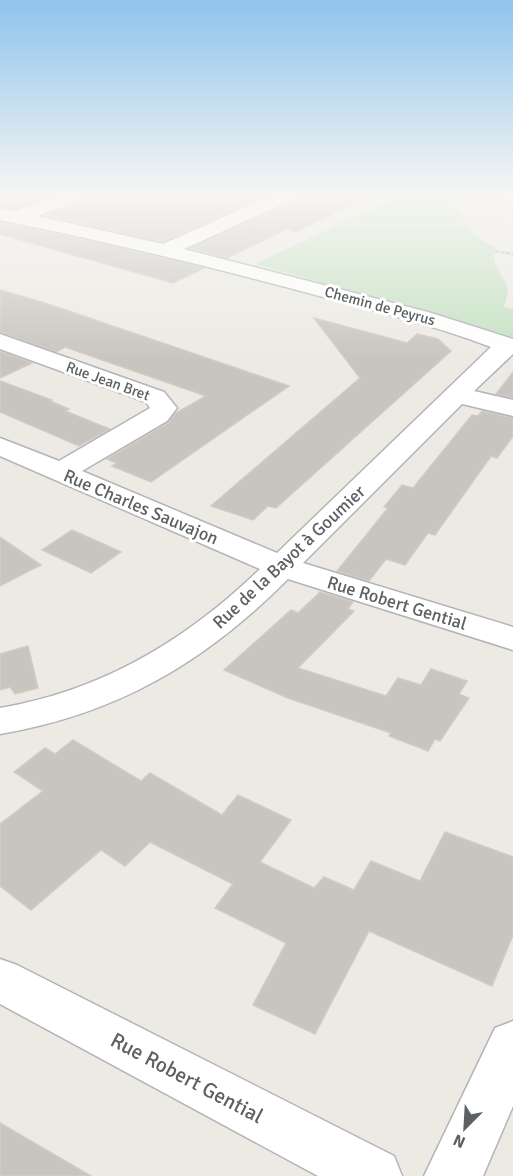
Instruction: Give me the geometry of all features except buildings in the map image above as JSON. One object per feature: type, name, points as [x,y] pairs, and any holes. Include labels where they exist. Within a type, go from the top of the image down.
[{"type":"street","name":"Chemin de Peyrus","points":[[165,250],[462,328],[510,346]]},
{"type":"street","name":"Rue Jean Bret","points":[[0,341],[154,397],[162,403],[164,408],[158,414],[60,472]]},
{"type":"street","name":"Rue de la Bayot à Goumier","points":[[0,721],[53,711],[92,698],[162,664],[215,629],[510,346]]},
{"type":"street","points":[[458,395],[513,408]]},
{"type":"street","name":"Rue Charles Sauvajon","points":[[3,450],[282,567]]},
{"type":"street","name":"Rue Robert Gential","points":[[282,567],[513,639]]},
{"type":"street","name":"Rue Robert Gential","points":[[0,980],[374,1176]]},
{"type":"street","points":[[460,1163],[513,1045]]},
{"type":"path","points":[[495,251],[513,254]]},
{"type":"green space","points":[[285,250],[495,250],[494,261],[506,283],[508,292],[504,307],[513,309],[513,337],[256,264]]}]
